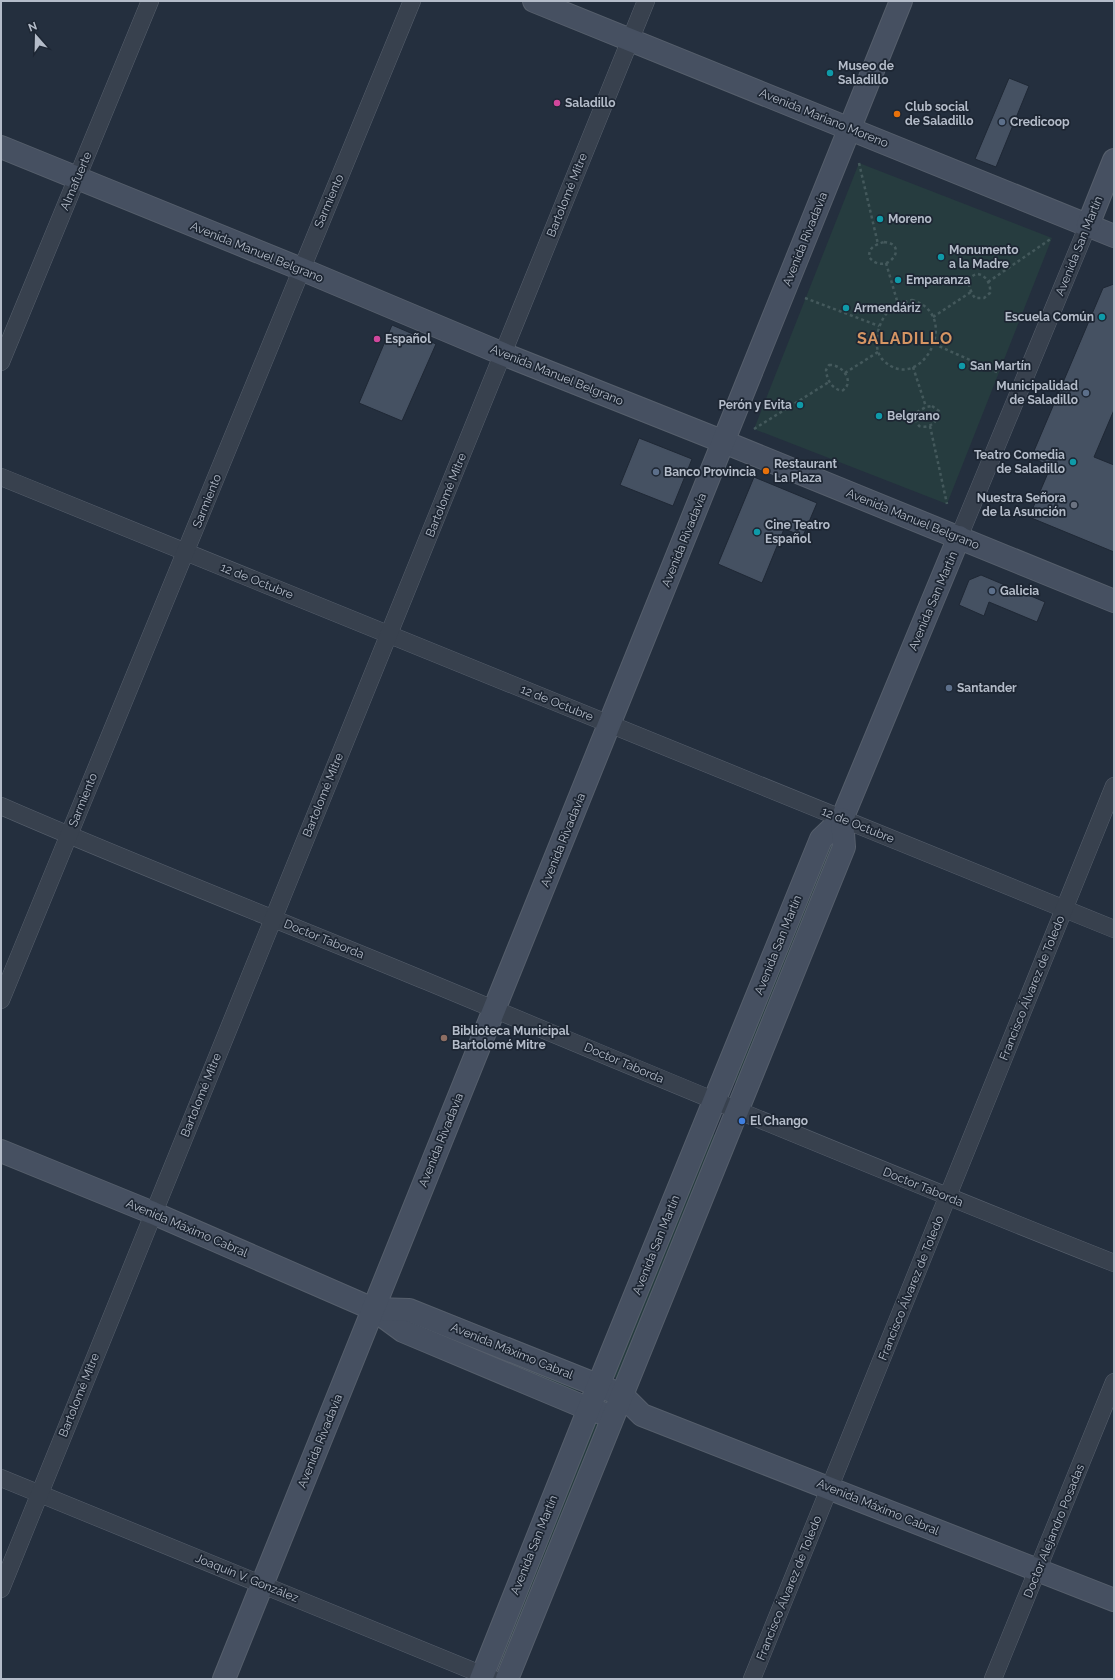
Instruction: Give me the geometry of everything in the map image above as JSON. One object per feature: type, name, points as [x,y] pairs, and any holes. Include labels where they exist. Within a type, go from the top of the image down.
[{"type":"main road","name":"Avenida Mariano Moreno","points":[[534,1],[1114,236]]},
{"type":"main road","name":"Avenida Rivadavia","points":[[224,1679],[901,1]]},
{"type":"main road","name":"Avenida Manuel Belgrano","points":[[1,147],[301,269],[503,354],[724,442],[1114,601]]},
{"type":"main road","name":"Avenida San Martín","points":[[1088,225],[1114,160]]},
{"type":"main road","name":"Avenida San Martín","points":[[485,1678],[598,1386],[821,839],[842,819],[959,537]]},
{"type":"main road","name":"Avenida San Martín","points":[[507,1679],[844,847],[842,819]]},
{"type":"main road","name":"Avenida Máximo Cabral","points":[[1,1151],[153,1213],[373,1309],[403,1331],[589,1409],[613,1416],[642,1414]]},
{"type":"main road","name":"Avenida Máximo Cabral","points":[[373,1309],[409,1310],[622,1395],[642,1414],[1114,1600]]},
{"type":"street","name":"Almafuerte","points":[[1,362],[150,1]]},
{"type":"street","name":"Sarmiento","points":[[1,1000],[412,1]]},
{"type":"street","name":"Bartolomé Mitre","points":[[1,1589],[646,1]]},
{"type":"street","name":"Avenida San Martín","points":[[959,537],[1088,225]]},
{"type":"street","name":"12 de Octubre","points":[[1,477],[1114,929]]},
{"type":"street","name":"Francisco Álvarez de Toledo","points":[[752,1679],[1114,786]]},
{"type":"street","name":"Doctor Taborda","points":[[1,806],[69,836],[273,918],[947,1197],[1114,1263]]},
{"type":"street","name":"Doctor Alejandro Posadas","points":[[993,1679],[1114,1382]]},
{"type":"street","name":"Joaquín V. González","points":[[1,1478],[485,1678]]},
{"type":"path","points":[[859,163],[878,244]]},
{"type":"path","points":[[988,282],[1052,238]]},
{"type":"path","points":[[890,242],[895,246],[895,256],[881,264],[876,263],[869,257],[869,252],[872,247],[878,244],[890,242]]},
{"type":"path","points":[[886,262],[898,304]]},
{"type":"path","points":[[974,274],[983,275],[988,282],[990,290],[988,296],[984,298],[975,298],[971,292],[969,281],[974,274]]},
{"type":"path","points":[[933,317],[971,292]]},
{"type":"path","points":[[805,298],[880,326]]},
{"type":"path","points":[[912,300],[919,302],[929,309],[933,317],[936,330],[934,344],[922,361],[906,370],[894,368],[881,358],[878,352],[877,342],[880,326],[889,310],[898,304],[912,300]]},
{"type":"path","points":[[934,344],[999,373]]},
{"type":"path","points":[[845,373],[878,352]]},
{"type":"path","points":[[829,365],[838,366],[845,373],[848,380],[847,386],[842,391],[835,388],[829,382],[826,370],[829,365]]},
{"type":"path","points":[[913,367],[926,407]]},
{"type":"path","points":[[754,429],[829,382]]},
{"type":"path","points":[[932,406],[939,411],[936,421],[930,426],[919,426],[914,417],[915,413],[926,407],[932,406]]},
{"type":"path","points":[[930,426],[947,504]]},
{"type":"green space","points":[[859,163],[1052,238],[947,504],[754,429]]},
{"type":"green space","points":[[833,839],[837,841],[738,1084],[734,1082]]},
{"type":"green space","points":[[713,1134],[717,1136],[618,1379],[614,1377]]},
{"type":"green space","points":[[412,1321],[578,1388],[576,1392],[410,1325]]},
{"type":"green space","points":[[595,1421],[600,1422],[501,1666],[496,1664]]},
{"type":"building","name":"Credicoop","points":[[1009,78],[1029,86],[996,167],[975,159]]},
{"type":"building","points":[[1114,284],[1114,410],[1094,457],[1114,465],[1114,552],[1029,517],[1051,466],[1031,458],[1103,288]]},
{"type":"building","points":[[392,325],[436,344],[402,421],[359,403]]},
{"type":"building","name":"Banco Provincia","points":[[639,438],[692,459],[673,506],[620,485]]},
{"type":"building","name":"Cine Teatro Español","points":[[754,477],[817,503],[803,536],[784,529],[762,583],[718,564]]},
{"type":"building","name":"Galicia","points":[[981,575],[1045,602],[1037,622],[989,602],[984,616],[959,605],[969,580]]},
{"type":"place","name":"Museo de Saladillo","points":[[830,73]]},
{"type":"place","name":"Saladillo","points":[[557,103]]},
{"type":"place","name":"Club social de Saladillo","points":[[897,114]]},
{"type":"place","name":"Credicoop","points":[[1002,122]]},
{"type":"place","name":"Moreno","points":[[880,219]]},
{"type":"place","name":"Monumento a la Madre","points":[[941,257]]},
{"type":"place","name":"Emparanza","points":[[898,280]]},
{"type":"place","name":"Armendáriz","points":[[846,308]]},
{"type":"place","name":"Escuela Común","points":[[1102,317]]},
{"type":"place","name":"Español","points":[[377,339]]},
{"type":"place","name":"San Martín","points":[[962,366]]},
{"type":"place","name":"Municipalidad de Saladillo","points":[[1086,393]]},
{"type":"place","name":"Perón y Evita","points":[[800,405]]},
{"type":"place","name":"Belgrano","points":[[879,416]]},
{"type":"place","name":"Teatro Comedia de Saladillo","points":[[1073,462]]},
{"type":"place","name":"Restaurant La Plaza","points":[[766,471]]},
{"type":"place","name":"Banco Provincia","points":[[656,472]]},
{"type":"place","name":"Nuestra Señora de la Asunción","points":[[1074,505]]},
{"type":"place","name":"Cine Teatro Español","points":[[757,532]]},
{"type":"place","name":"Galicia","points":[[992,591]]},
{"type":"place","name":"Santander","points":[[949,688]]},
{"type":"place","name":"Biblioteca Municipal Bartolomé Mitre","points":[[444,1038]]},
{"type":"place","name":"El Chango","points":[[742,1121]]},
{"type":"district","name":"SALADILLO","points":[[905,338]]}]
